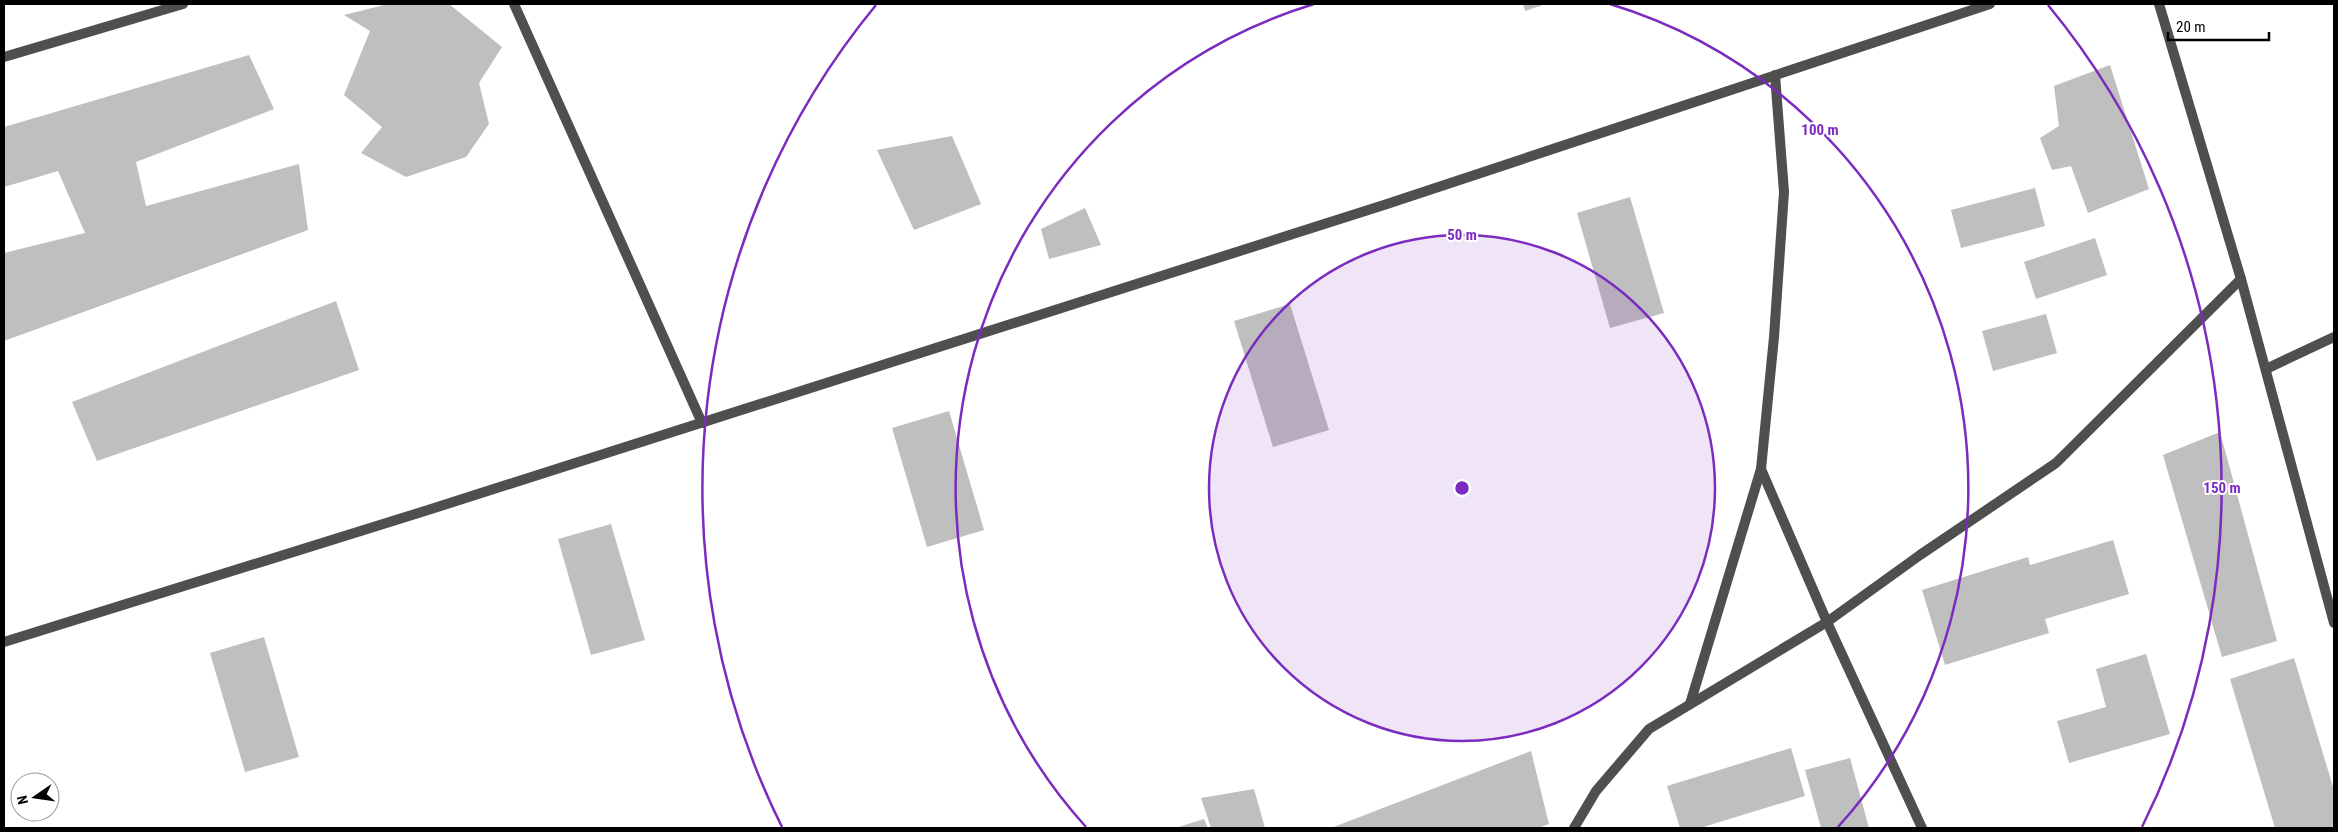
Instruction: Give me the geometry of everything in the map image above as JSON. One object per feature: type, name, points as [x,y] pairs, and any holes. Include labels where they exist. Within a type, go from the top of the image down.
[{"type":"street","points":[[4,57],[184,4]]},
{"type":"street","points":[[514,4],[702,423]]},
{"type":"street","points":[[4,642],[702,423],[1378,207],[1990,4]]},
{"type":"street","points":[[2159,4],[2241,279],[2334,623]]},
{"type":"street","points":[[1690,704],[1761,469],[1774,337],[1784,192],[1775,75]]},
{"type":"street","points":[[1574,828],[1596,791],[1649,729],[1827,622],[1920,555],[2056,463],[2241,279]]},
{"type":"street","points":[[2266,369],[2334,337]]},
{"type":"street","points":[[1761,469],[1827,622],[1922,828]]},
{"type":"building","points":[[388,4],[449,4],[502,47],[479,83],[489,124],[466,157],[406,177],[361,153],[382,127],[344,95],[370,31],[344,15]]},
{"type":"building","points":[[1523,4],[1546,4],[1525,11]]},
{"type":"building","points":[[249,55],[274,109],[136,162],[146,206],[299,164],[308,230],[4,341],[4,253],[85,233],[58,171],[4,187],[4,127]]},
{"type":"building","points":[[2110,65],[2149,189],[2088,213],[2071,166],[2052,170],[2040,138],[2059,126],[2054,86]]},
{"type":"building","points":[[952,136],[981,204],[914,230],[877,150]]},
{"type":"building","points":[[2035,188],[2045,226],[1961,248],[1951,210]]},
{"type":"building","points":[[1630,197],[1664,313],[1610,328],[1577,213]]},
{"type":"building","points":[[1085,208],[1101,245],[1049,259],[1041,229]]},
{"type":"building","points":[[2095,238],[2107,275],[2036,299],[2024,262]]},
{"type":"building","points":[[336,301],[359,370],[97,461],[72,402]]},
{"type":"building","points":[[1290,304],[1329,430],[1273,447],[1234,321]]},
{"type":"building","points":[[2046,314],[2057,353],[1993,371],[1982,331]]},
{"type":"building","points":[[949,411],[984,530],[927,547],[892,428]]},
{"type":"building","points":[[2220,432],[2277,641],[2222,657],[2163,455]]},
{"type":"building","points":[[611,524],[645,640],[591,655],[558,539]]},
{"type":"building","points":[[2113,540],[2129,594],[2045,619],[2049,633],[1945,665],[1922,590],[2028,557],[2030,565]]},
{"type":"building","points":[[264,637],[299,757],[245,772],[210,653]]},
{"type":"building","points":[[2146,654],[2170,734],[2069,763],[2057,721],[2106,707],[2096,669]]},
{"type":"building","points":[[2294,658],[2334,790],[2334,828],[2275,828],[2230,679]]},
{"type":"building","points":[[1791,748],[1805,796],[1700,828],[1680,828],[1667,786]]},
{"type":"building","points":[[1531,751],[1549,824],[1538,828],[1331,828]]},
{"type":"building","points":[[1850,758],[1869,828],[1821,828],[1805,770]]},
{"type":"building","points":[[1254,789],[1265,828],[1211,828],[1201,798]]},
{"type":"building","points":[[1204,819],[1208,828],[1175,828]]}]
